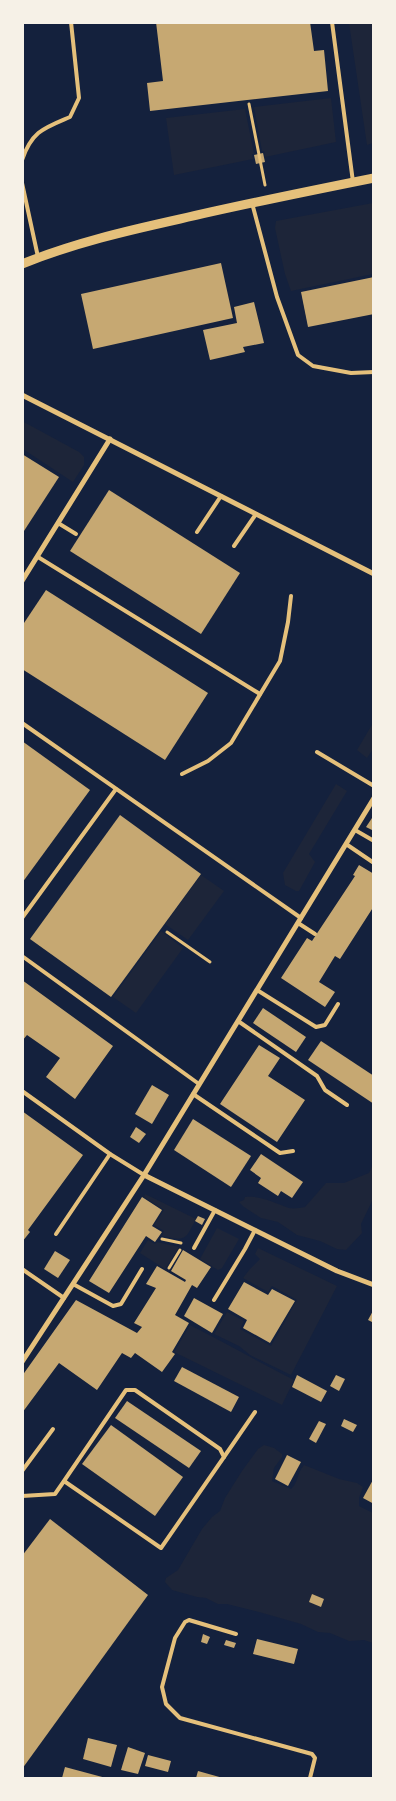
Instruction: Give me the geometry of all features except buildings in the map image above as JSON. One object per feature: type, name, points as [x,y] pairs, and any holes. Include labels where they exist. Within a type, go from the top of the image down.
[{"type":"street","points":[[23,264],[38,257],[107,235],[268,199],[374,178]]},
{"type":"street","points":[[22,397],[34,401],[374,574]]},
{"type":"street","points":[[22,581],[110,440]]},
{"type":"street","points":[[22,1362],[144,1175],[374,798]]},
{"type":"street","points":[[144,1175],[337,1271],[374,1285]]},
{"type":"lane","points":[[22,160],[26,149],[41,130],[70,117],[79,98],[71,22]]},
{"type":"lane","points":[[332,22],[353,182]]},
{"type":"lane","points":[[22,183],[38,257]]},
{"type":"lane","points":[[252,203],[277,297],[298,354],[313,366],[351,373],[374,372]]},
{"type":"lane","points":[[197,532],[221,496]]},
{"type":"lane","points":[[234,546],[256,514]]},
{"type":"lane","points":[[58,523],[76,534]]},
{"type":"lane","points":[[38,557],[260,694]]},
{"type":"lane","points":[[182,774],[208,761],[231,743],[280,661],[291,596]]},
{"type":"lane","points":[[22,723],[300,920],[315,934]]},
{"type":"lane","points":[[317,752],[374,786]]},
{"type":"lane","points":[[22,918],[116,789]]},
{"type":"lane","points":[[355,830],[374,841]]},
{"type":"lane","points":[[346,844],[374,863]]},
{"type":"lane","points":[[22,956],[199,1084]]},
{"type":"lane","points":[[257,990],[316,1027],[325,1025],[338,1004]]},
{"type":"lane","points":[[238,1021],[317,1076],[325,1090],[347,1105]]},
{"type":"lane","points":[[22,1090],[110,1154],[144,1175]]},
{"type":"lane","points":[[193,1094],[280,1153],[293,1151]]},
{"type":"lane","points":[[56,1234],[110,1154]]},
{"type":"lane","points":[[194,1248],[215,1210]]},
{"type":"lane","points":[[214,1300],[255,1230]]},
{"type":"lane","points":[[73,1284],[113,1306],[121,1304],[142,1268]]},
{"type":"lane","points":[[22,1269],[64,1298]]},
{"type":"lane","points":[[22,1496],[55,1494],[126,1390],[135,1390],[220,1449],[224,1457]]},
{"type":"lane","points":[[64,1481],[161,1548],[255,1412]]},
{"type":"lane","points":[[22,1471],[53,1429]]},
{"type":"lane","points":[[236,1634],[189,1620],[185,1622],[175,1638],[162,1688],[166,1704],[180,1718],[312,1754],[315,1758],[310,1778]]},
{"type":"path","points":[[249,104],[268,199]]},
{"type":"path","points":[[167,932],[210,962]]},
{"type":"path","points":[[169,1268],[185,1243]]},
{"type":"shaded area","points":[[349,23],[373,23],[373,143],[367,145]]},
{"type":"shaded area","points":[[331,98],[336,142],[265,157],[264,151],[262,151],[254,107]]},
{"type":"shaded area","points":[[245,109],[254,154],[252,154],[253,159],[174,175],[166,118]]},
{"type":"shaded area","points":[[373,203],[373,274],[291,291],[285,274],[275,228],[276,221]]},
{"type":"shaded area","points":[[22,421],[79,452],[84,457],[84,465],[73,482],[23,449]]},
{"type":"shaded area","points":[[373,723],[373,749],[367,758],[357,750]]},
{"type":"shaded area","points":[[336,784],[347,791],[309,854],[315,862],[299,891],[296,891],[285,885],[283,873]]},
{"type":"shaded area","points":[[201,875],[224,891],[188,940],[165,924]]},
{"type":"shaded area","points":[[161,931],[183,948],[136,1013],[113,997]]},
{"type":"shaded area","points":[[373,1164],[373,1199],[361,1224],[362,1233],[346,1250],[337,1249],[320,1241],[297,1235],[278,1222],[261,1218],[239,1202],[244,1200],[245,1197],[256,1197],[289,1208],[305,1207],[326,1183],[344,1183],[369,1173]]},
{"type":"shaded area","points":[[145,1194],[196,1219],[189,1232],[183,1238],[175,1239],[162,1236],[164,1231],[154,1225],[164,1210],[144,1197]]},
{"type":"shaded area","points":[[217,1228],[239,1239],[222,1268],[218,1270],[200,1259]]},
{"type":"shaded area","points":[[148,1240],[155,1244],[157,1242],[179,1247],[165,1269],[140,1253]]},
{"type":"shaded area","points":[[258,1248],[337,1286],[291,1375],[250,1355],[239,1346],[214,1334],[227,1312],[244,1321],[240,1329],[271,1346],[297,1300],[272,1286],[268,1292],[243,1278],[260,1259],[255,1254]]},
{"type":"shaded area","points":[[190,1325],[294,1380],[282,1405],[174,1352]]},
{"type":"shaded area","points":[[264,1445],[274,1448],[282,1454],[274,1468],[272,1481],[291,1489],[304,1465],[339,1479],[357,1483],[363,1487],[359,1498],[359,1506],[373,1513],[373,1643],[364,1640],[349,1641],[330,1633],[318,1632],[301,1624],[259,1612],[227,1604],[218,1604],[206,1598],[172,1590],[165,1582],[166,1578],[178,1570],[202,1529],[220,1511],[225,1498],[242,1471],[258,1449]]}]
